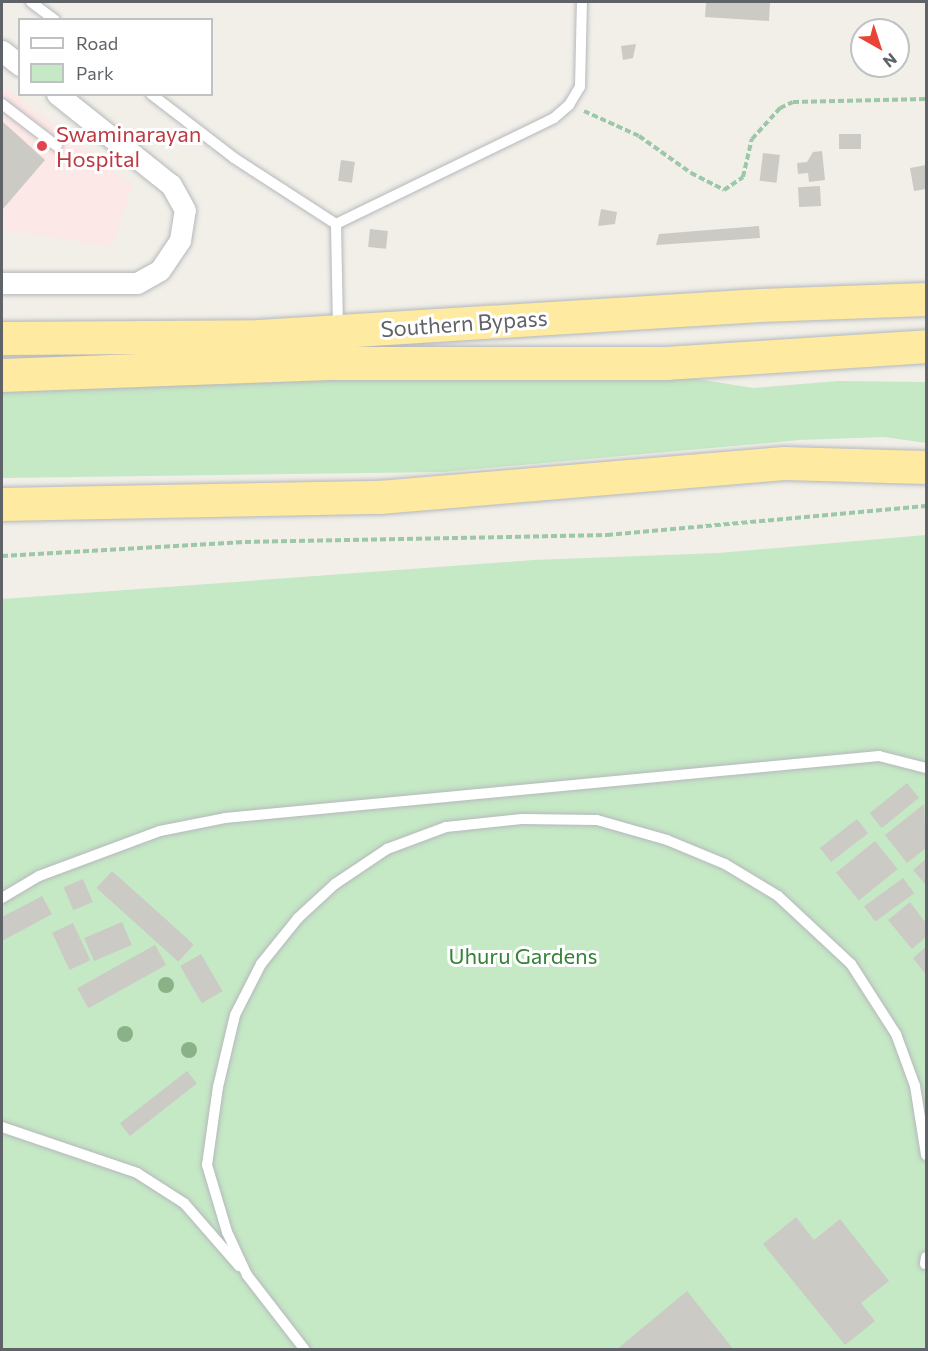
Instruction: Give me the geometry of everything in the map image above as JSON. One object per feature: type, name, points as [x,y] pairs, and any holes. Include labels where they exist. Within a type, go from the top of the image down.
[{"type":"highway","points":[[760,305],[927,280]]},
{"type":"highway","name":"Southern Bypass","points":[[2,338],[259,336],[760,305],[927,299]]},
{"type":"highway","name":"Southern Bypass","points":[[2,375],[336,363],[666,363],[927,346]]},
{"type":"highway","points":[[666,363],[747,371],[927,368]]},
{"type":"highway","points":[[2,504],[379,497],[784,463],[927,467]]},
{"type":"street","points":[[2,51],[18,63]]},
{"type":"street","points":[[2,283],[137,283],[160,270],[180,240],[185,210],[171,186],[59,96]]},
{"type":"lane","points":[[31,2],[52,18]]},
{"type":"lane","points":[[336,224],[554,118],[569,105],[580,87],[582,2]]},
{"type":"lane","points":[[154,96],[234,158],[336,224]]},
{"type":"lane","points":[[2,104],[57,146]]},
{"type":"lane","points":[[336,224],[338,331]]},
{"type":"lane","points":[[2,898],[39,876],[160,831],[225,818],[879,756],[927,768]]},
{"type":"lane","points":[[247,1275],[227,1232],[207,1165],[218,1087],[235,1015],[261,964],[298,918],[335,884],[387,849],[446,827],[522,819],[597,820],[667,840],[725,864],[778,896],[850,964],[896,1034],[915,1086],[927,1155]]},
{"type":"lane","points":[[2,1127],[137,1173],[184,1203],[247,1275],[305,1350]]},
{"type":"path","points":[[569,105],[639,136],[691,173],[724,190],[743,177],[752,139],[780,108],[793,102],[927,99]]},
{"type":"path","points":[[2,555],[245,542],[607,535],[927,506]]},
{"type":"shaded area","name":"Swaminarayan Hospital","points":[[2,85],[132,185],[112,247],[2,229]]},
{"type":"green space","points":[[666,374],[753,388],[839,381],[926,382],[926,443],[884,437],[800,440],[444,472],[2,478],[2,382]]},
{"type":"green space","name":"Uhuru Gardens","points":[[926,535],[926,1349],[2,1350],[2,599],[534,560],[719,553]]},
{"type":"building","points":[[706,2],[770,2],[769,21],[705,17]]},
{"type":"building","points":[[636,44],[633,58],[623,60],[621,46]]},
{"type":"building","points":[[2,121],[45,160],[2,210]]},
{"type":"building","points":[[839,134],[861,134],[861,149],[839,149]]},
{"type":"building","points":[[822,151],[825,180],[809,182],[808,173],[798,174],[797,163],[807,162],[813,152]]},
{"type":"building","points":[[763,153],[780,155],[776,183],[760,181]]},
{"type":"building","points":[[341,160],[355,162],[352,183],[338,181]]},
{"type":"building","points":[[926,165],[926,189],[914,191],[910,168]]},
{"type":"building","points":[[820,186],[821,206],[799,207],[798,187]]},
{"type":"building","points":[[601,209],[617,212],[615,224],[598,226]]},
{"type":"building","points":[[759,226],[760,238],[656,245],[659,234]]},
{"type":"building","points":[[370,229],[388,231],[386,249],[368,247]]},
{"type":"building","points":[[907,783],[919,798],[882,828],[870,813]]},
{"type":"building","points":[[924,804],[926,848],[907,863],[885,835]]},
{"type":"building","points":[[857,819],[868,833],[831,862],[820,848]]},
{"type":"building","points":[[875,841],[898,869],[859,900],[836,872]]},
{"type":"building","points":[[926,859],[926,883],[925,884],[913,870]]},
{"type":"building","points":[[112,871],[194,945],[178,962],[97,888]]},
{"type":"building","points":[[903,878],[914,893],[875,922],[864,906]]},
{"type":"building","points":[[83,879],[93,902],[73,910],[64,887]]},
{"type":"building","points":[[42,896],[52,914],[2,941],[2,917]]},
{"type":"building","points":[[910,902],[926,923],[926,937],[912,949],[888,920]]},
{"type":"building","points":[[122,922],[132,945],[94,961],[84,938]]},
{"type":"building","points":[[73,923],[90,960],[69,970],[52,933]]},
{"type":"building","points":[[155,945],[166,965],[88,1008],[77,988]]},
{"type":"building","points":[[926,947],[926,975],[913,958]]},
{"type":"building","points":[[201,954],[222,991],[202,1003],[180,966]]},
{"type":"building","points":[[187,1071],[197,1084],[130,1136],[120,1123]]},
{"type":"building","points":[[796,1217],[814,1240],[840,1219],[889,1281],[861,1303],[875,1321],[845,1345],[763,1244]]},
{"type":"building","points":[[687,1291],[734,1350],[616,1350]]},
{"type":"place","name":"Swaminarayan Hospital","points":[[42,146]]}]
